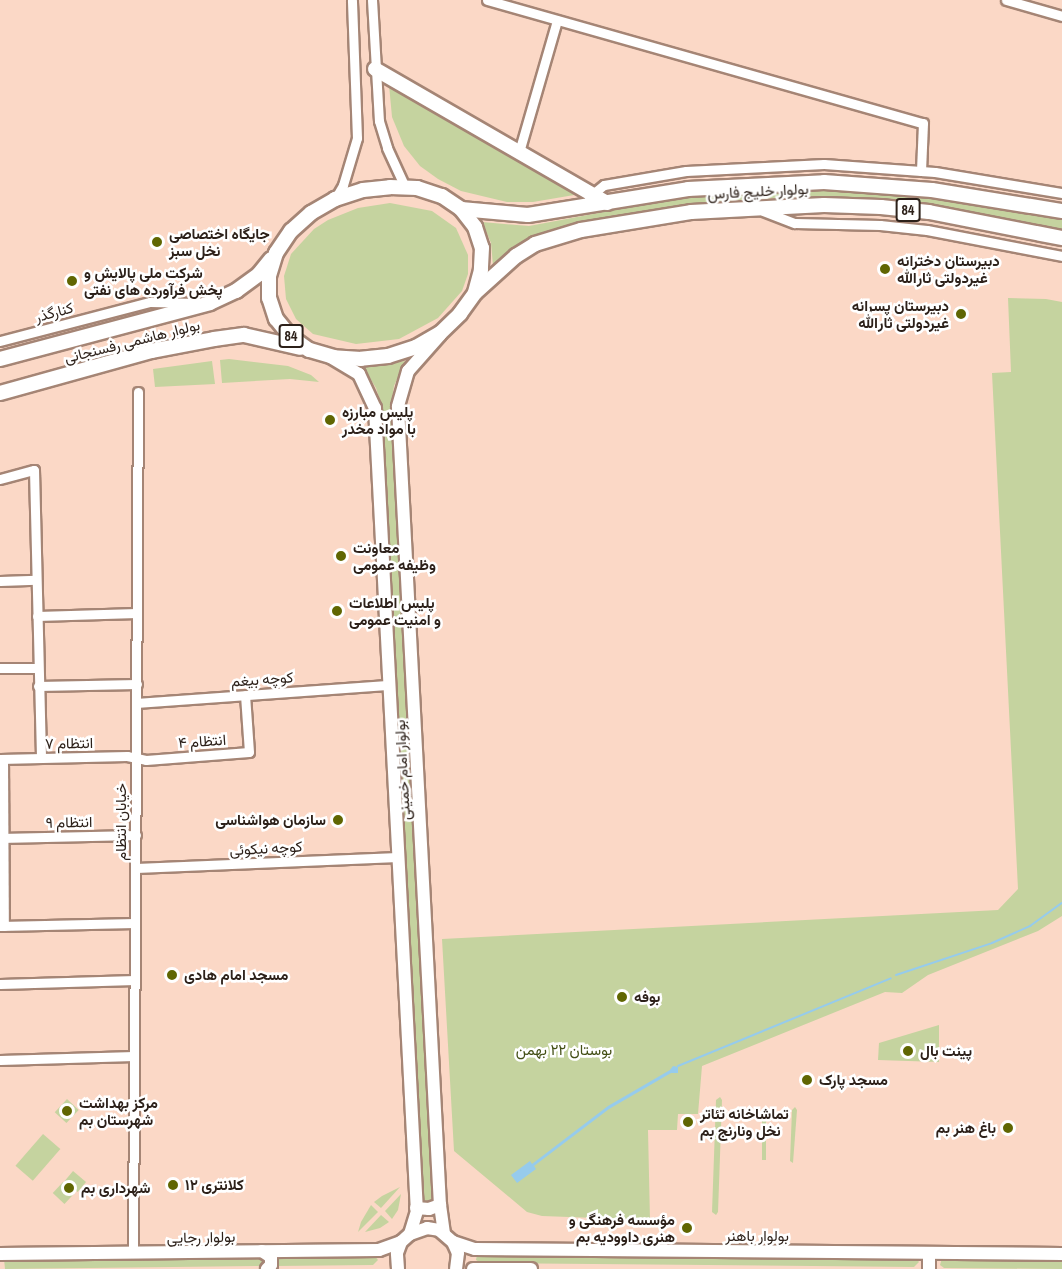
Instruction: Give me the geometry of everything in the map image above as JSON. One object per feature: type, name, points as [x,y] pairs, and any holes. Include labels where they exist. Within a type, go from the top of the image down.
[{"type":"highway","points":[[375,69],[607,203]]},
{"type":"highway","name":"بولوار خلیج فارس","points":[[461,209],[528,215],[688,189],[824,182],[932,190],[1059,206]]},
{"type":"highway","name":"84","points":[[405,188],[417,188],[441,196],[461,209],[475,227],[482,248],[482,270],[475,293],[451,323],[416,347],[388,356],[361,359],[328,356],[309,350],[290,336],[276,318],[269,298],[269,276],[276,253],[291,231],[311,213],[335,199],[363,190],[405,188]]},
{"type":"highway","name":"بولوار خلیج فارس","points":[[475,293],[516,256],[535,244],[580,230],[691,212],[824,205],[881,207],[929,212],[1062,238]]},
{"type":"highway","name":"بولوار هاشمی رفسنجانی","points":[[0,359],[210,303],[236,291],[259,274],[276,253]]},
{"type":"highway","name":"بولوار هاشمی رفسنجانی","points":[[0,393],[151,351],[214,339],[244,335],[309,350]]},
{"type":"main road","name":"بولوار امام خمینی","points":[[451,323],[408,371],[398,407],[440,1205],[449,1238],[458,1253],[456,1269]]},
{"type":"main road","name":"بولوار امام خمینی","points":[[328,356],[359,374],[375,408],[416,1208],[397,1253],[398,1269]]},
{"type":"main road","points":[[416,1208],[429,1209],[440,1205]]},
{"type":"main road","name":"بولوار باهنر","points":[[405,1238],[427,1228],[475,1249],[1062,1254]]},
{"type":"main road","name":"بولوار رجایی","points":[[0,1254],[379,1250],[405,1238]]},
{"type":"main road","points":[[262,1251],[271,1257],[271,1264],[267,1269]]},
{"type":"main road","points":[[929,1269],[930,1253]]},
{"type":"main road","points":[[473,1269],[531,1269]]},
{"type":"street","points":[[335,199],[343,185],[357,138],[352,0]]},
{"type":"street","points":[[372,0],[379,121],[387,148],[405,188]]},
{"type":"street","points":[[487,0],[923,123],[921,171]]},
{"type":"street","points":[[1006,0],[1062,16]]},
{"type":"street","points":[[519,152],[557,20]]},
{"type":"street","points":[[576,208],[604,185],[686,171],[750,166],[824,164],[921,171],[1062,194]]},
{"type":"street","points":[[752,207],[795,223],[880,225],[927,230],[1062,256]]},
{"type":"street","name":"کنارگذر","points":[[0,341],[150,302],[210,303]]},
{"type":"street","name":"خیابان انتظام","points":[[133,1252],[138,392]]},
{"type":"street","points":[[0,479],[34,470],[37,668],[41,758]]},
{"type":"street","points":[[0,581],[36,580]]},
{"type":"street","points":[[36,616],[137,613]]},
{"type":"street","points":[[0,668],[37,668]]},
{"type":"street","points":[[38,686],[136,684]]},
{"type":"street","name":"کوچه بیغم","points":[[136,703],[389,685]]},
{"type":"street","name":"انتظام ۴","points":[[136,758],[146,760],[249,752],[245,695]]},
{"type":"street","name":"انتظام ۷","points":[[1,759],[136,758]]},
{"type":"street","points":[[1,759],[2,926],[135,923]]},
{"type":"street","name":"انتظام ۹","points":[[2,838],[136,835]]},
{"type":"street","name":"کوچه نیکوئی","points":[[136,868],[398,857]]},
{"type":"street","points":[[3,984],[135,980]]},
{"type":"street","points":[[3,1060],[134,1056]]},
{"type":"green space","points":[[389,85],[580,194],[533,202],[507,202],[461,191],[438,179],[420,166],[404,146],[392,117]]},
{"type":"green space","points":[[824,189],[931,197],[1029,211],[1062,219],[1062,230],[930,205],[882,200],[824,197],[751,199],[690,204],[579,223],[532,237],[493,266],[491,243],[482,222],[529,226],[689,196]]},
{"type":"green space","points":[[390,203],[432,211],[456,228],[468,255],[468,274],[462,291],[438,318],[399,339],[356,344],[313,334],[296,319],[286,299],[284,276],[291,254],[314,229],[328,220],[358,208]]},
{"type":"green space","name":"بوستان ۲۲ بهمن","points":[[1008,298],[1046,299],[1062,302],[1062,916],[1038,931],[928,975],[902,993],[885,992],[702,1066],[698,1114],[678,1114],[677,1130],[648,1130],[650,1220],[542,1216],[527,1212],[454,1151],[442,939],[998,910],[1018,889],[992,373],[1011,372]]},
{"type":"green space","points":[[220,360],[288,366],[311,375],[319,382],[290,379],[222,383]]},
{"type":"green space","points":[[212,361],[215,384],[155,387],[153,369]]},
{"type":"green space","points":[[405,361],[394,386],[391,407],[432,1205],[424,1205],[382,407],[376,388],[363,367]]},
{"type":"green space","name":"پینت بال","points":[[939,1025],[939,1062],[878,1060],[879,1043]]},
{"type":"green space","points":[[720,1097],[722,1100],[718,1212],[716,1215],[712,1212],[716,1100]]},
{"type":"green space","points":[[67,1099],[79,1110],[66,1123],[55,1112]]},
{"type":"green space","points":[[795,1107],[797,1110],[793,1163],[790,1161],[792,1110]]},
{"type":"green space","points":[[762,1112],[766,1112],[766,1160],[762,1160]]},
{"type":"green space","points":[[43,1134],[60,1149],[33,1181],[15,1166]]},
{"type":"green space","points":[[73,1171],[86,1182],[78,1192],[65,1181]]},
{"type":"green space","points":[[63,1182],[75,1193],[64,1204],[53,1193]]},
{"type":"green space","points":[[400,1187],[381,1208],[374,1202],[382,1196]]},
{"type":"green space","points":[[401,1194],[398,1210],[392,1219],[385,1211]]},
{"type":"green space","points":[[371,1205],[378,1212],[358,1232],[361,1222]]},
{"type":"green space","points":[[381,1215],[389,1222],[380,1228],[365,1232]]},
{"type":"green space","points":[[374,1255],[378,1260],[373,1265],[276,1266],[276,1256]]},
{"type":"green space","points":[[477,1255],[916,1258],[919,1262],[914,1267],[481,1263],[476,1260]]},
{"type":"green space","points":[[262,1256],[267,1259],[262,1266],[5,1269],[4,1259]]},
{"type":"green space","points":[[942,1258],[1062,1259],[1062,1269],[944,1268],[940,1265]]},
{"type":"water","points":[[673,1066],[678,1067],[678,1073],[671,1073],[609,1109],[534,1166],[536,1169],[517,1183],[511,1175],[530,1161],[532,1164],[608,1106],[670,1070]]},
{"type":"waterway","points":[[896,975],[992,943],[1030,926],[1062,903]]},
{"type":"waterway","points":[[678,1066],[891,978]]},
{"type":"place","name":"جایگاه اختصاصی نخل سبز","points":[[157,242]]},
{"type":"place","name":"دبیرستان دخترانه غیردولتی ثارالله","points":[[885,269]]},
{"type":"place","name":"شرکت ملی پالایش و پخش فرآورده های نفتی","points":[[72,281]]},
{"type":"place","name":"دبیرستان پسرانه غیردولتی ثارالله","points":[[961,314]]},
{"type":"place","name":"پلیس مبارزه با مواد مخدر","points":[[330,420]]},
{"type":"place","name":"معاونت وظیفه عمومی","points":[[341,556]]},
{"type":"place","name":"پلیس اطلاعات و امنیت عمومی","points":[[337,611]]},
{"type":"place","name":"سازمان هواشناسی","points":[[338,820]]},
{"type":"place","name":"مسجد امام هادی","points":[[172,975]]},
{"type":"place","name":"بوفه","points":[[622,997]]},
{"type":"place","name":"پینت بال","points":[[908,1051]]},
{"type":"place","name":"مسجد پارک","points":[[807,1080]]},
{"type":"place","name":"مرکز بهداشت شهرستان بم","points":[[67,1111]]},
{"type":"place","name":"تماشاخانه تئاتر نخل ونارنج بم","points":[[688,1122]]},
{"type":"place","name":"باغ هنر بم","points":[[1008,1128]]},
{"type":"place","name":"کلانتری ۱۲","points":[[173,1185]]},
{"type":"place","name":"شهرداری بم","points":[[69,1188]]},
{"type":"place","name":"مؤسسه فرهنگی و هنری داوودیه بم","points":[[687,1228]]}]
